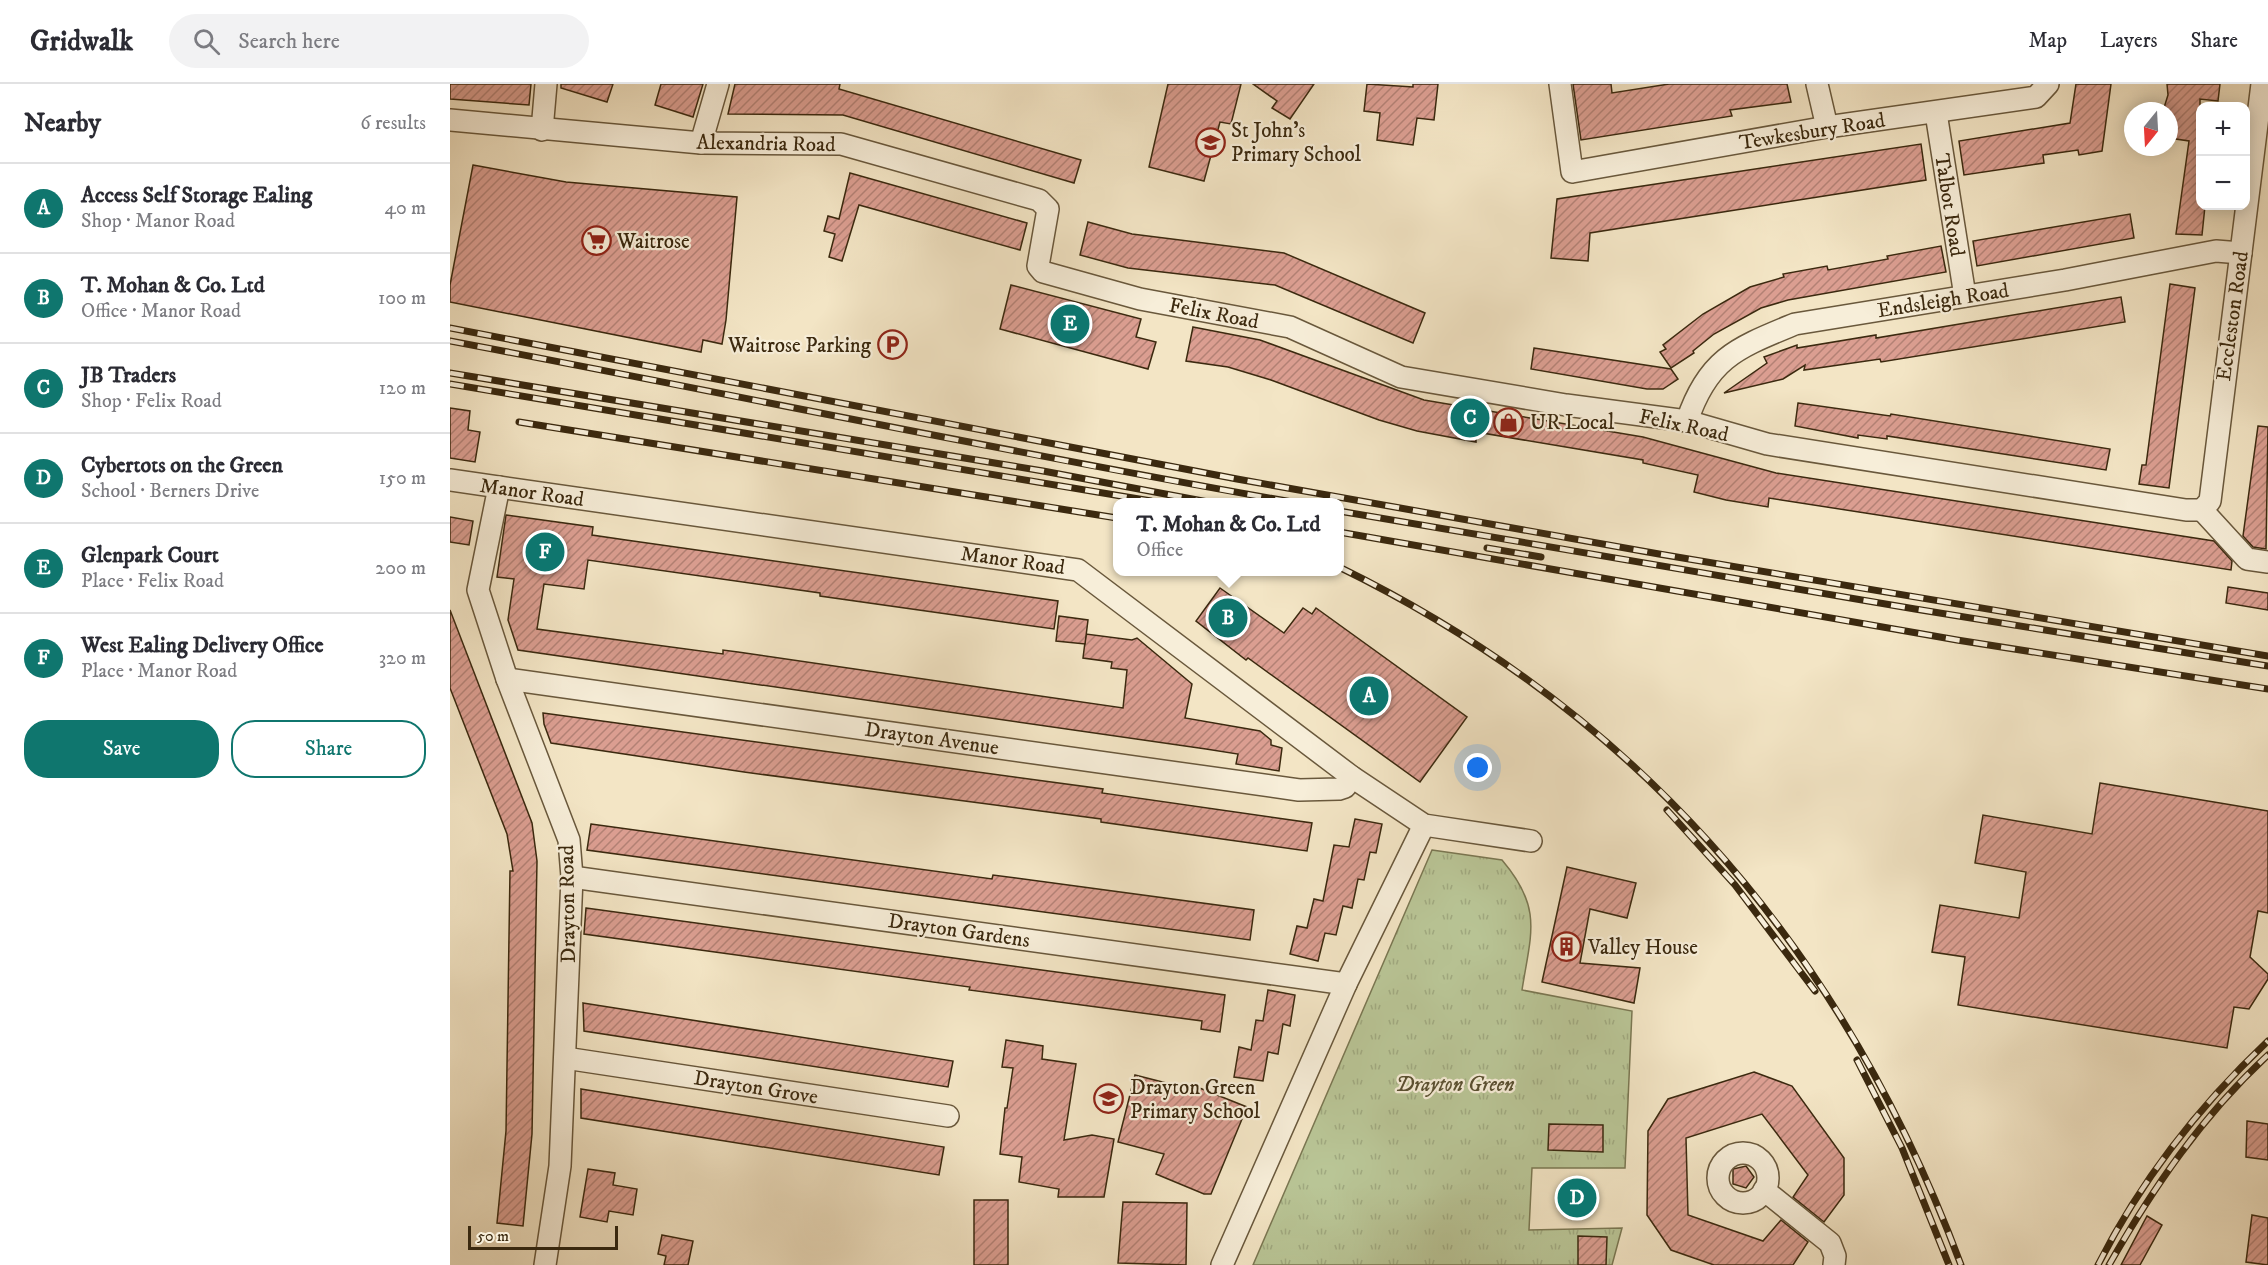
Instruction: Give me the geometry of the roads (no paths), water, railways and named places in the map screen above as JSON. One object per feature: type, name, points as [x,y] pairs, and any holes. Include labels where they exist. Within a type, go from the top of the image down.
[{"type":"street","points":[[542,130],[546,84]]},
{"type":"street","points":[[701,142],[718,84]]},
{"type":"street","name":"Tewkesbury Road","points":[[1560,84],[1572,172],[1827,127],[2036,97],[2048,84]]},
{"type":"street","points":[[1817,84],[1827,127]]},
{"type":"street","name":"Eccleston Road","points":[[2202,510],[2210,501],[2225,360],[2262,84]]},
{"type":"street","name":"Talbot Road","points":[[1936,113],[1965,296]]},
{"type":"street","name":"Alexandria Road","points":[[450,120],[542,130],[701,142],[841,144],[1039,200],[1048,209],[1049,217],[1038,266]]},
{"type":"street","name":"Endsleigh Road","points":[[1687,422],[1699,388],[1709,375],[1732,354],[1754,341],[1795,324],[2216,251],[2241,253]]},
{"type":"street","name":"Felix Road","points":[[1038,266],[1053,275],[1140,299],[1290,327],[1401,377],[1687,422],[1767,444],[2175,508],[2202,510]]},
{"type":"street","name":"Manor Road","points":[[450,480],[1078,570],[1352,777],[1424,825],[1531,841]]},
{"type":"street","name":"Drayton Road","points":[[499,488],[478,590],[507,679],[568,840],[572,877],[560,1166],[545,1265]]},
{"type":"street","points":[[2202,510],[2247,559],[2268,562]]},
{"type":"street","name":"Drayton Avenue","points":[[507,679],[1299,790],[1340,789],[1352,777]]},
{"type":"street","points":[[1222,1265],[1346,984],[1424,825]]},
{"type":"street","name":"Drayton Gardens","points":[[572,877],[1346,984]]},
{"type":"street","name":"Drayton Grove","points":[[565,1058],[948,1116]]},
{"type":"street","points":[[1764,1190],[1830,1243],[1835,1256],[1834,1265]]},
{"type":"railway","points":[[450,328],[1344,498]]},
{"type":"railway","points":[[450,341],[1081,464],[1270,498]]},
{"type":"railway","points":[[450,373],[1043,471],[1187,498]]},
{"type":"railway","points":[[450,384],[1133,498]]},
{"type":"railway","points":[[519,422],[1113,517]]},
{"type":"railway","points":[[1344,498],[1659,554],[2268,656]]},
{"type":"railway","points":[[1344,512],[1915,609],[2268,666]]},
{"type":"railway","points":[[1344,533],[1957,640],[2268,689]]},
{"type":"railway","points":[[1487,548],[1541,557]]},
{"type":"railway","points":[[1344,570],[1448,627],[1548,694],[1638,770],[1720,854],[1793,945],[1857,1044],[1913,1151],[1961,1265]]},
{"type":"railway","points":[[1667,810],[1735,885],[1815,991]]},
{"type":"railway","points":[[2098,1265],[2133,1203],[2173,1146],[2218,1091],[2268,1041]]},
{"type":"railway","points":[[2109,1265],[2143,1208],[2180,1154],[2244,1078],[2268,1055]]},
{"type":"railway","points":[[1857,1060],[1902,1148],[1949,1265]]},
{"type":"place","name":"St John's Primary School","points":[[1210,142]]},
{"type":"place","name":"Waitrose","points":[[596,241]]},
{"type":"place","name":"Glenpark Court","points":[[1070,324]]},
{"type":"place","name":"Waitrose Parking","points":[[892,345]]},
{"type":"place","name":"JB Traders","points":[[1470,418]]},
{"type":"place","name":"UR Local","points":[[1509,422]]},
{"type":"place","name":"West Ealing Delivery Office","points":[[545,552]]},
{"type":"place","name":"T. Mohan & Co. Ltd","points":[[1228,618]]},
{"type":"place","name":"Access Self Storage Ealing","points":[[1369,696]]},
{"type":"place","name":"Valley House","points":[[1567,947]]},
{"type":"place","name":"Drayton Green Primary School","points":[[1109,1099]]},
{"type":"place","name":"Cybertots on the Green","points":[[1577,1198]]},
{"type":"park label","name":"Drayton Green","points":[[1455,1084]]}]
